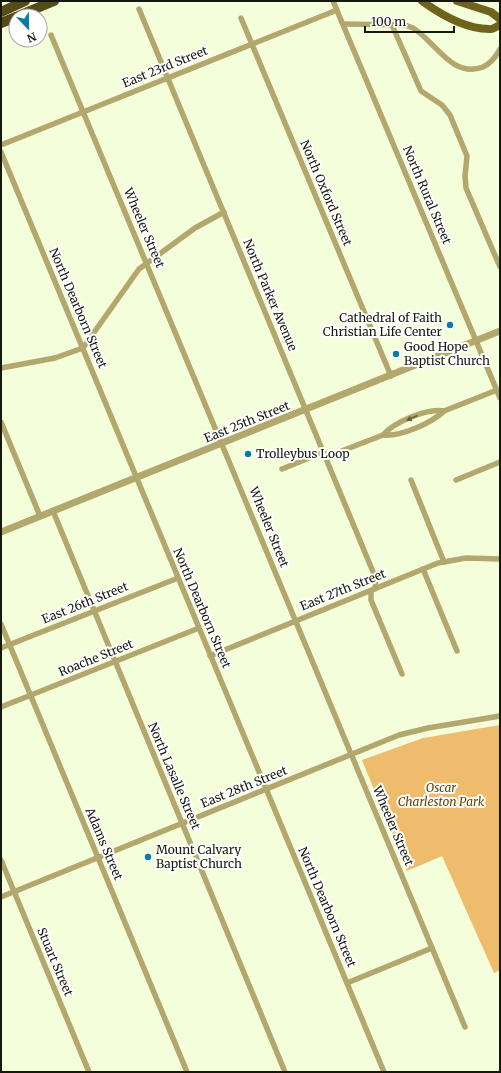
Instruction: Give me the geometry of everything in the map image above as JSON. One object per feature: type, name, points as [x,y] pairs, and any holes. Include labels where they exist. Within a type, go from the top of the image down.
[{"type":"highway","points":[[1,12],[25,1]]},
{"type":"highway","points":[[37,8],[54,1]]},
{"type":"main road","points":[[422,1],[445,15],[471,26],[490,30],[500,25]]},
{"type":"main road","points":[[457,1],[492,12],[500,19]]},
{"type":"street","name":"North Rural Street","points":[[333,1],[500,398]]},
{"type":"street","name":"North Parker Avenue","points":[[139,9],[376,580],[370,599],[402,674]]},
{"type":"street","name":"East 23rd Street","points":[[1,145],[337,10]]},
{"type":"street","name":"North Oxford Street","points":[[241,18],[391,376]]},
{"type":"street","points":[[343,24],[405,25],[418,30],[451,62],[461,68],[475,69],[485,66],[492,61],[500,49]]},
{"type":"street","points":[[392,25],[421,91],[442,105],[450,115],[466,156],[466,188],[500,267]]},
{"type":"street","name":"Wheeler Street","points":[[51,35],[465,1027]]},
{"type":"street","name":"North Dearborn Street","points":[[1,152],[384,1072]]},
{"type":"street","points":[[1,368],[55,358],[83,348],[130,280],[147,262],[199,225],[224,212]]},
{"type":"street","name":"East 25th Street","points":[[1,532],[500,331]]},
{"type":"street","points":[[383,435],[387,430],[414,416],[437,410],[444,410],[497,390]]},
{"type":"street","points":[[282,469],[383,435],[389,436],[418,427],[439,416],[444,410]]},
{"type":"street","points":[[1,422],[40,516]]},
{"type":"street","points":[[456,480],[500,462]]},
{"type":"street","points":[[411,480],[444,562]]},
{"type":"street","name":"North Lasalle Street","points":[[52,511],[285,1072]]},
{"type":"street","name":"East 27th Street","points":[[210,656],[423,569],[444,562],[466,558],[500,559]]},
{"type":"street","points":[[423,569],[457,651]]},
{"type":"street","name":"East 26th Street","points":[[1,648],[178,578]]},
{"type":"street","name":"Adams Street","points":[[1,624],[187,1072]]},
{"type":"street","name":"Roache Street","points":[[1,708],[199,628]]},
{"type":"street","name":"East 28th Street","points":[[1,897],[409,732],[500,716]]},
{"type":"street","name":"Stuart Street","points":[[1,860],[89,1072]]},
{"type":"street","points":[[347,983],[432,948]]},
{"type":"green space","name":"Oscar Charleston Park","points":[[500,725],[500,970],[494,973],[442,856],[407,871],[362,760],[423,738]]},
{"type":"place","name":"Cathedral of Faith Christian Life Center","points":[[450,325]]},
{"type":"place","name":"Good Hope Baptist Church","points":[[396,354]]},
{"type":"place","name":"Trolleybus Loop","points":[[248,454]]},
{"type":"place","name":"Mount Calvary Baptist Church","points":[[148,857]]}]
